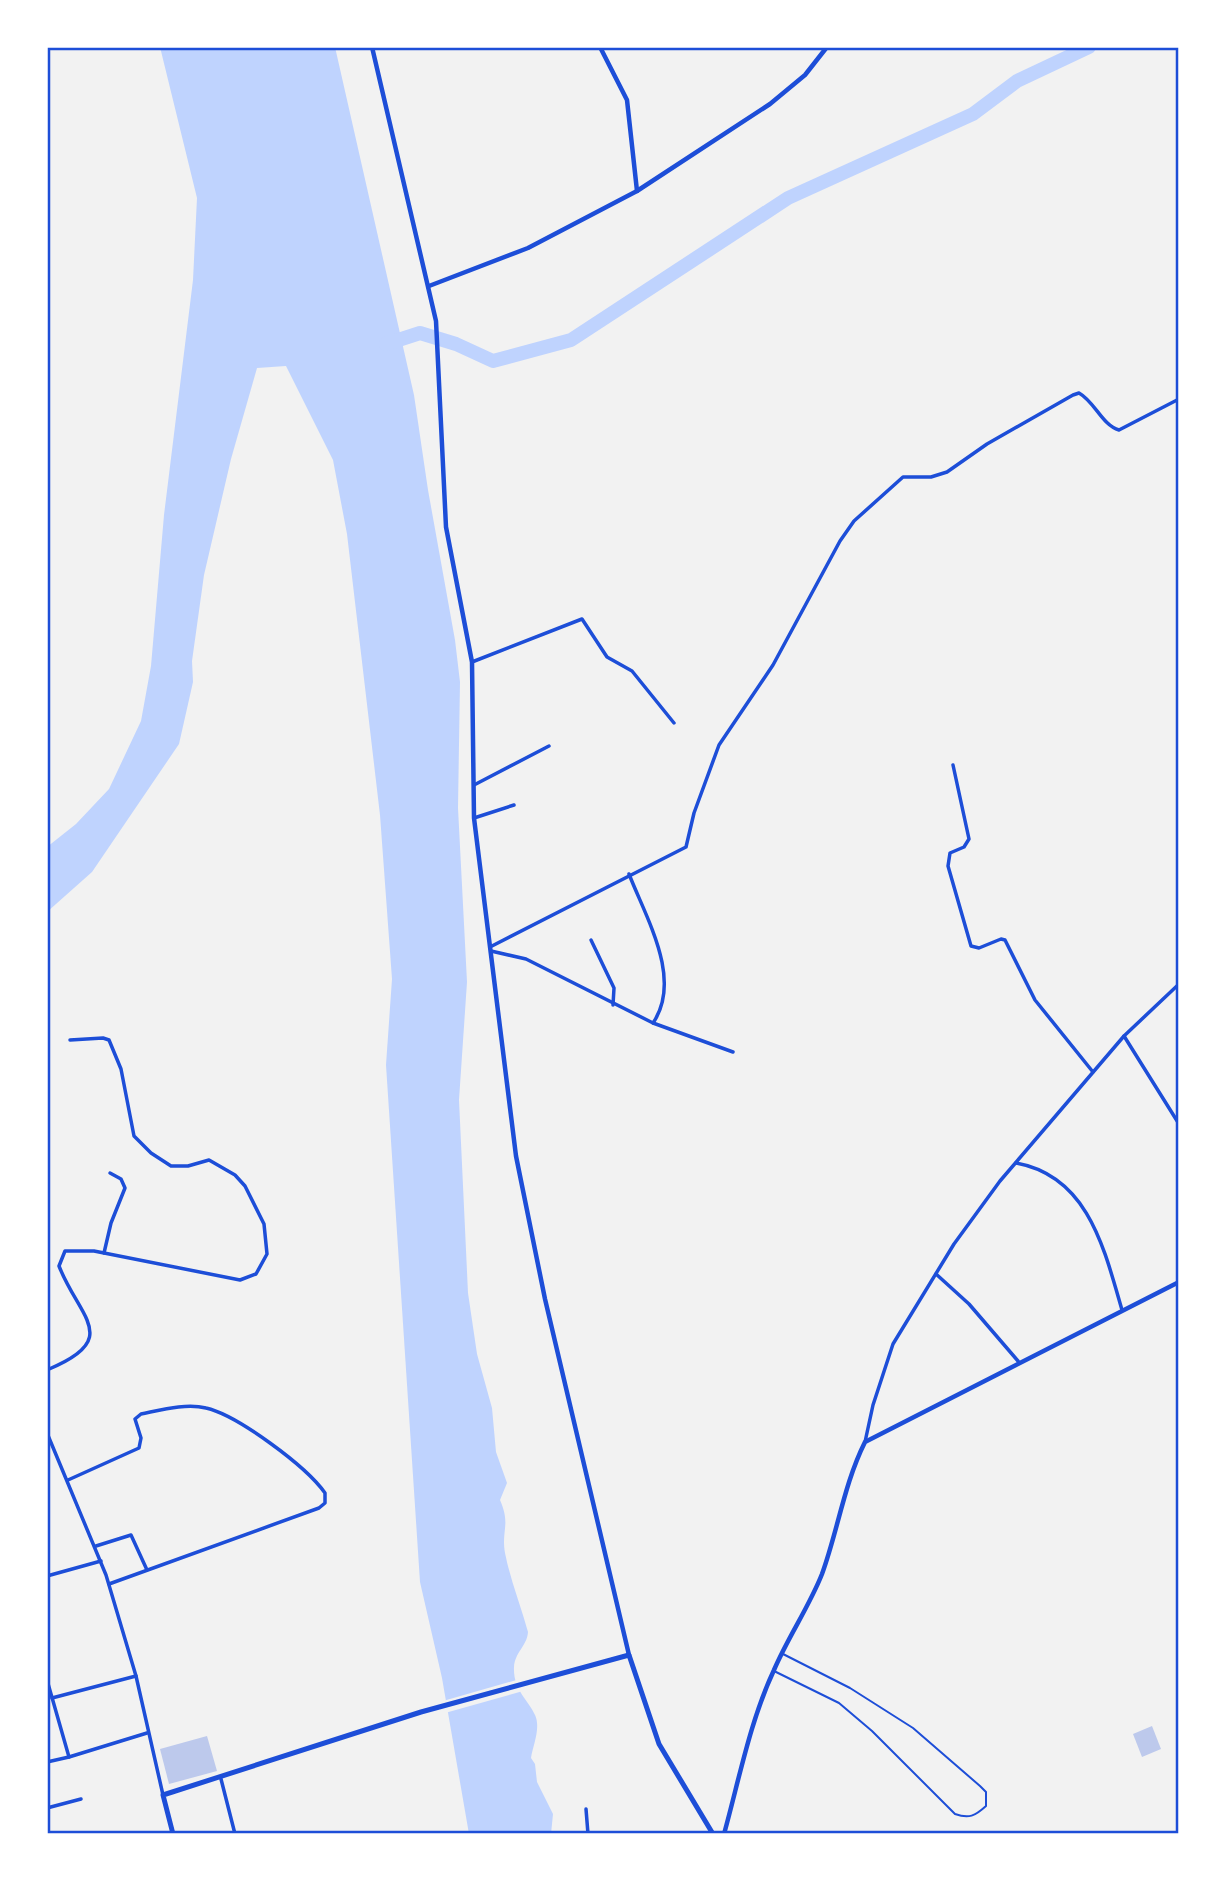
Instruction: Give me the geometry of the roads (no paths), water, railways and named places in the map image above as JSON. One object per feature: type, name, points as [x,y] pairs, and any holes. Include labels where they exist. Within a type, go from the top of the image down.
[{"type":"main road","points":[[173,1834],[163,1795],[221,1779],[421,1712],[629,1655],[659,1744],[713,1834]]},
{"type":"street","points":[[372,47],[436,320],[446,527],[472,662],[474,818],[526,1215],[629,1655]]},
{"type":"street","points":[[600,47],[627,100],[637,191]]},
{"type":"street","points":[[429,286],[528,248],[637,191],[770,104],[805,75],[824,49]]},
{"type":"street","points":[[490,949],[629,874],[687,847],[694,813],[719,745],[773,665],[840,541],[868,507],[903,478],[931,477],[947,472],[987,444],[1079,393],[1086,397],[1111,428],[1119,430],[1179,400]]},
{"type":"street","points":[[472,662],[582,619],[607,657],[632,671],[674,723]]},
{"type":"street","points":[[472,786],[549,746]]},
{"type":"street","points":[[953,765],[969,839],[964,847],[950,853],[948,866],[971,946],[979,948],[1001,939],[1005,940],[1035,1000],[1093,1072]]},
{"type":"street","points":[[474,818],[514,805]]},
{"type":"street","points":[[629,874],[664,971],[664,998],[653,1023]]},
{"type":"street","points":[[591,940],[614,988],[614,1005]]},
{"type":"street","points":[[490,949],[526,959],[653,1023],[733,1052]]},
{"type":"street","points":[[724,1834],[773,1670],[820,1577],[838,1528],[849,1475],[865,1442],[873,1405],[893,1344],[985,1200],[1124,1036],[1179,984]]},
{"type":"street","points":[[1124,1036],[1179,1124]]},
{"type":"street","points":[[47,1370],[82,1352],[90,1336],[90,1323],[73,1298],[59,1266],[61,1255],[72,1250],[104,1253],[240,1280],[252,1277],[261,1269],[267,1254],[267,1238],[245,1186],[235,1175],[209,1160],[188,1166],[171,1166],[151,1153],[134,1136],[121,1069],[109,1040],[70,1040]]},
{"type":"street","points":[[1016,1163],[1042,1169],[1066,1185],[1086,1213],[1105,1252],[1122,1310]]},
{"type":"street","points":[[104,1253],[118,1201],[125,1188],[121,1180],[110,1173]]},
{"type":"street","points":[[936,1274],[969,1304],[1018,1361]]},
{"type":"street","points":[[865,1442],[1018,1361],[1179,1282]]},
{"type":"street","points":[[68,1480],[139,1448],[141,1438],[135,1419],[141,1414],[192,1406],[227,1415],[290,1458],[325,1493],[325,1503],[319,1508],[108,1584]]},
{"type":"street","points":[[47,1433],[101,1561],[136,1676],[163,1795]]},
{"type":"street","points":[[96,1546],[131,1535],[147,1570]]},
{"type":"street","points":[[47,1576],[101,1561]]},
{"type":"street","points":[[52,1698],[136,1676]]},
{"type":"street","points":[[47,1680],[69,1757]]},
{"type":"street","points":[[47,1762],[148,1733]]},
{"type":"street","points":[[221,1779],[234,1834]]},
{"type":"street","points":[[47,1808],[81,1798]]},
{"type":"street","points":[[586,1809],[587,1834]]},
{"type":"street","points":[[85,1834],[92,1834]]},
{"type":"lane","points":[[773,1670],[839,1703],[873,1731],[955,1814],[965,1818],[975,1816],[986,1806],[986,1793],[980,1786],[913,1727],[850,1688],[782,1653]]},
{"type":"water","points":[[160,47],[335,47],[414,395],[460,682],[458,808],[467,982],[459,1100],[468,1293],[477,1354],[492,1408],[496,1452],[507,1483],[500,1500],[505,1516],[505,1553],[528,1632],[515,1662],[514,1675],[518,1688],[537,1720],[531,1758],[535,1764],[537,1782],[553,1814],[551,1834],[469,1834],[442,1678],[420,1582],[386,1065],[392,979],[380,815],[347,534],[333,460],[286,366],[257,368],[231,459],[204,575],[192,661],[193,682],[179,744],[92,872],[47,912],[47,847],[76,824],[109,789],[141,721],[151,666],[164,515],[193,280],[197,198]]},
{"type":"waterway","points":[[386,344],[420,333],[456,344],[493,361],[571,340],[788,198],[973,114],[1017,81],[1089,47]]}]
